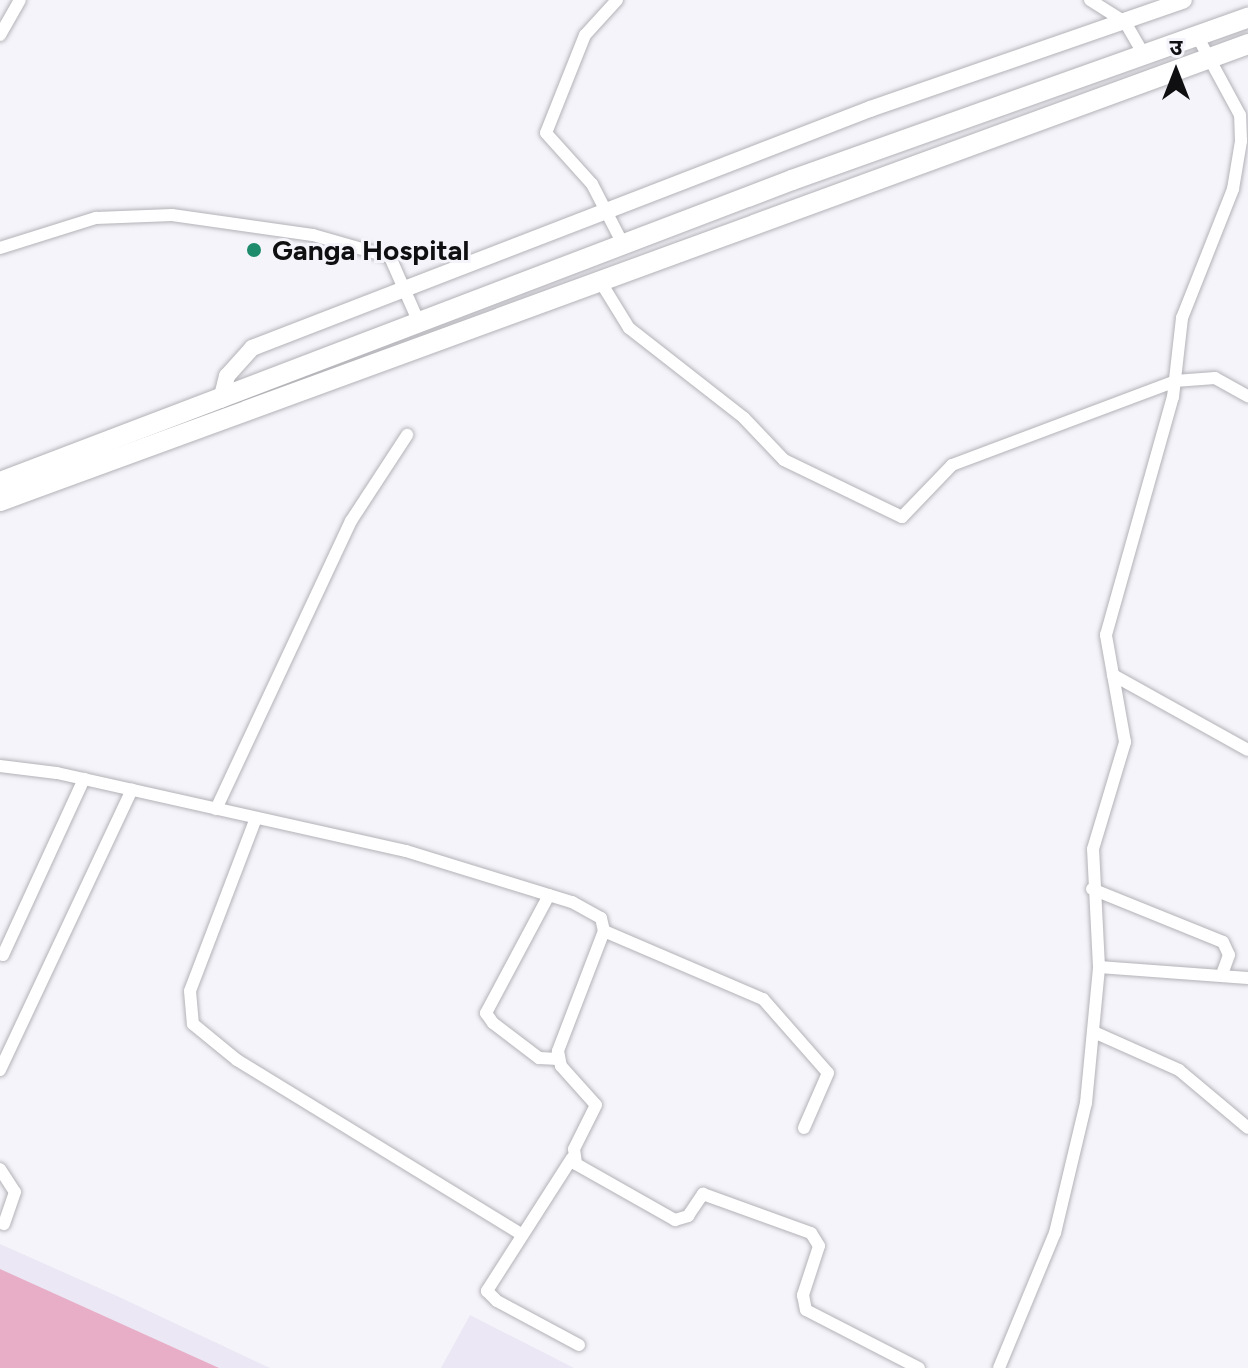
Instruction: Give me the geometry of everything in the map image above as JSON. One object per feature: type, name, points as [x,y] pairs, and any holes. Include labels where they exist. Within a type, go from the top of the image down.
[{"type":"highway","points":[[0,482],[1142,52],[1248,18]]},
{"type":"highway","points":[[0,501],[1248,44]]},
{"type":"street","points":[[0,35],[5,16],[20,0]]},
{"type":"street","points":[[617,0],[585,35],[546,133],[592,184],[624,246]]},
{"type":"street","points":[[1090,0],[1125,22],[1142,52]]},
{"type":"street","points":[[221,400],[227,376],[252,348],[605,210],[1068,39],[1184,0]]},
{"type":"street","points":[[999,1368],[1043,1266],[1067,1193],[1096,1033],[1099,967],[1092,889],[1095,837],[1125,742],[1106,635],[1175,381],[1182,318],[1233,189],[1244,116],[1196,34]]},
{"type":"street","points":[[0,248],[96,218],[172,215],[313,235],[390,257],[420,325]]},
{"type":"street","points":[[600,281],[629,328],[744,418],[784,460],[902,517],[952,465],[1175,381],[1215,378],[1248,396]]},
{"type":"street","points":[[216,809],[351,521],[407,435]]},
{"type":"street","points":[[1113,675],[1248,750]]},
{"type":"street","points":[[0,780],[3,766],[84,779],[406,851],[549,895],[601,918],[604,931],[558,1059]]},
{"type":"street","points":[[3,955],[84,779]]},
{"type":"street","points":[[0,1070],[132,790]]},
{"type":"street","points":[[256,818],[190,991],[193,1024],[237,1060],[521,1234]]},
{"type":"street","points":[[1092,889],[1223,942],[1229,955],[1222,974]]},
{"type":"street","points":[[549,895],[486,1013],[493,1023],[539,1058],[558,1059],[596,1105],[572,1158],[488,1283],[490,1297],[579,1345]]},
{"type":"street","points":[[604,931],[763,999],[828,1073],[804,1128]]},
{"type":"street","points":[[1099,967],[1248,978]]},
{"type":"street","points":[[1096,1033],[1179,1070],[1248,1128]]},
{"type":"street","points":[[572,1158],[675,1220],[688,1216],[703,1194],[811,1233],[819,1246],[803,1295],[806,1310],[919,1368]]},
{"type":"street","points":[[0,1169],[15,1192],[4,1224]]},
{"type":"shaded area","points":[[0,1244],[117,1296],[270,1368],[0,1368]]},
{"type":"shaded area","points":[[0,1269],[219,1368],[0,1368]]},
{"type":"shaded area","points":[[470,1315],[574,1368],[441,1368]]},
{"type":"place","name":"Ganga Hospital","points":[[254,250]]}]
